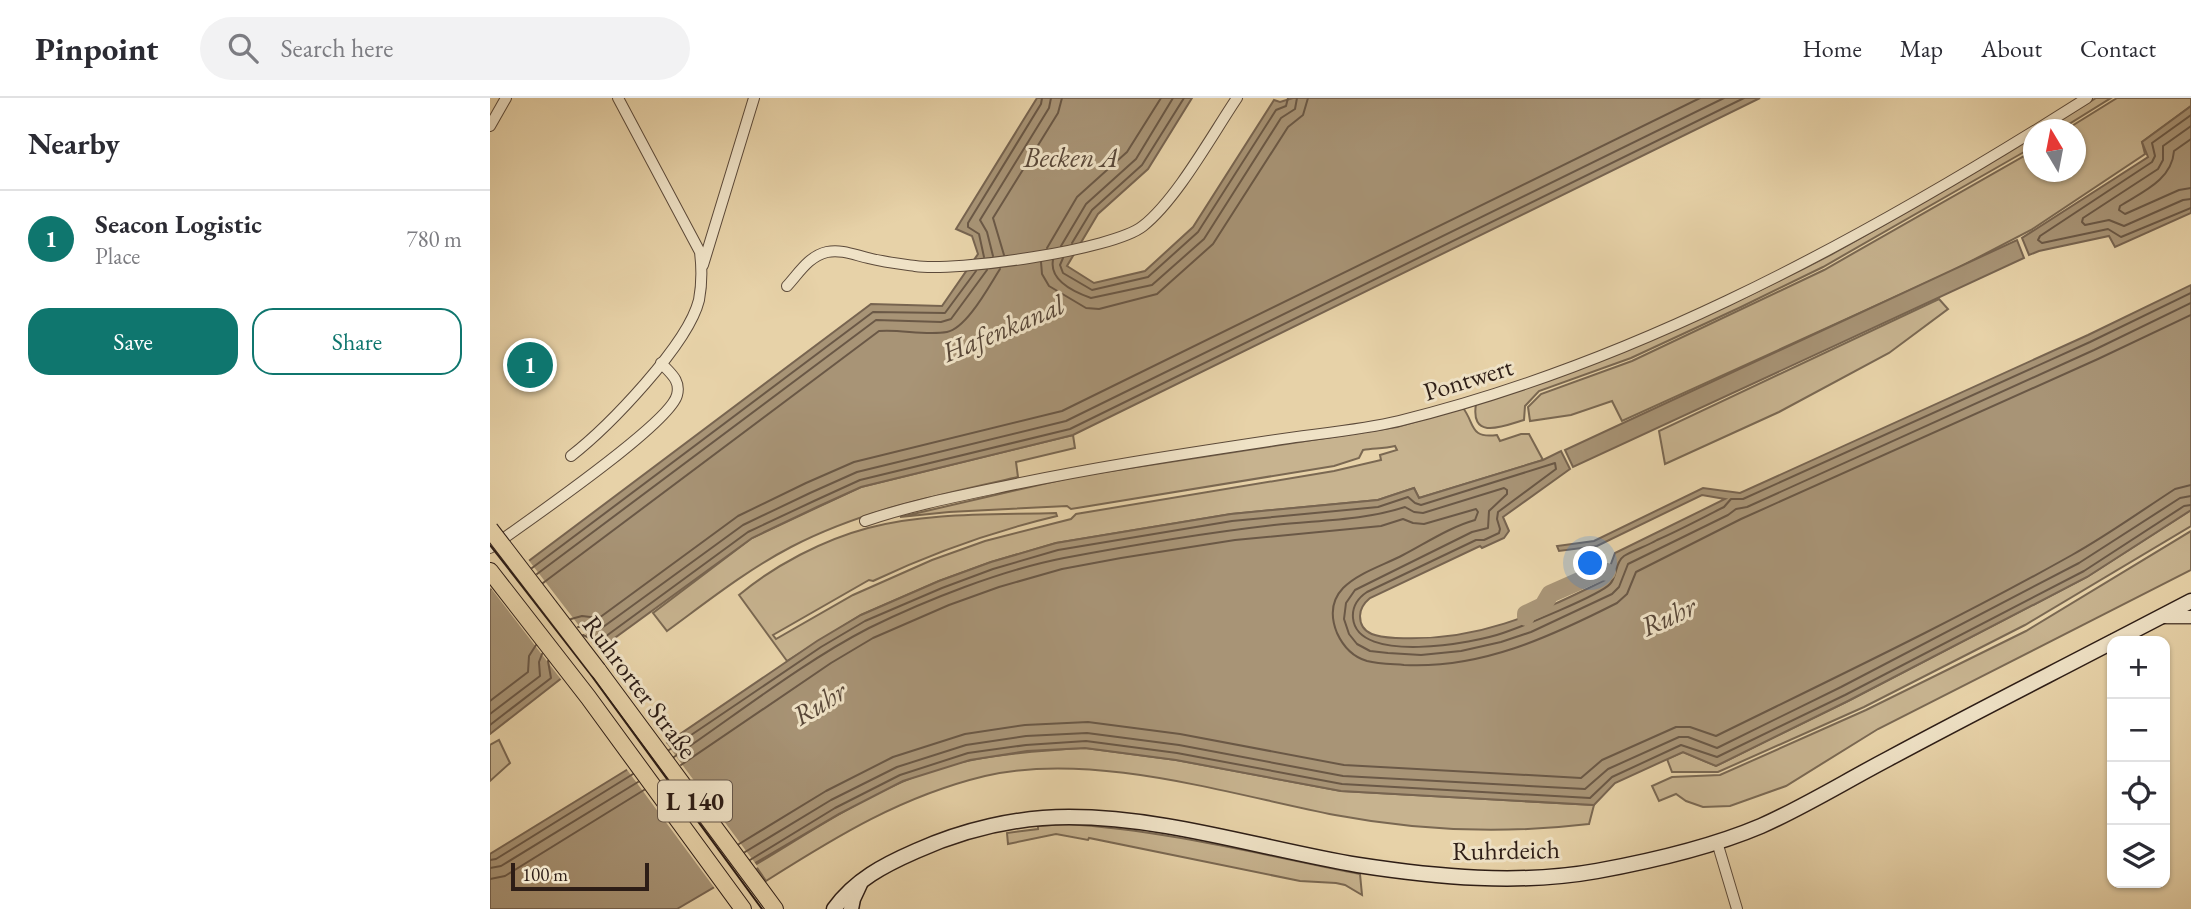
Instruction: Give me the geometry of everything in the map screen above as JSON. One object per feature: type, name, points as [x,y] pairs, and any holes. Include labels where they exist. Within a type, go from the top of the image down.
[{"type":"main road","name":"Ruhrorter Straße","points":[[490,528],[773,906]]},
{"type":"main road","name":"Ruhrorter Straße","points":[[490,571],[579,684],[743,909]]},
{"type":"main road","name":"Ruhrdeich","points":[[2125,636],[2191,601]]},
{"type":"main road","name":"Ruhrdeich","points":[[834,909],[847,892],[865,878],[902,857],[974,829],[1066,817],[1108,819],[1166,828],[1406,872],[1483,878],[1545,877],[1593,872],[1690,850],[1763,825],[2107,645]]},
{"type":"main road","points":[[851,909],[853,899],[865,878]]},
{"type":"street","points":[[490,126],[506,98]]},
{"type":"street","points":[[618,98],[694,239],[700,252],[702,269]]},
{"type":"street","points":[[571,456],[599,433],[661,363],[679,341],[691,320],[698,301],[702,269],[754,98]]},
{"type":"street","points":[[787,286],[807,262],[832,251],[917,267],[950,268],[1085,247],[1118,239],[1142,227],[1167,203],[1237,98]]},
{"type":"street","name":"Pontwert","points":[[2053,119],[2087,98]]},
{"type":"street","name":"Pontwert","points":[[865,521],[928,503],[1078,470],[1396,421],[1523,384],[1579,365],[1654,333],[1829,250],[2023,137]]},
{"type":"street","points":[[490,548],[636,440],[665,412],[677,396],[678,388],[677,380],[661,363]]},
{"type":"street","points":[[2161,617],[2191,617]]},
{"type":"street","points":[[1717,842],[1737,909]]},
{"type":"shaded area","points":[[2096,98],[2111,98],[2077,119],[2063,119]]},
{"type":"shaded area","points":[[2117,98],[2191,98],[2191,106],[2142,142],[2145,154],[2031,230],[1950,272],[1622,421],[1612,401],[1571,415],[1530,421],[1528,407],[1541,394],[1632,361],[1824,270],[2023,157],[2023,182],[2086,182],[2086,119],[2083,119]]},
{"type":"shaded area","points":[[2023,142],[2023,153],[1823,267],[1631,358],[1539,391],[1525,406],[1524,420],[1490,428],[1478,423],[1476,404],[1567,373],[1657,337],[1745,297],[1832,254]]},
{"type":"shaded area","points":[[1939,299],[1948,309],[1889,353],[1779,412],[1665,464],[1659,431]]},
{"type":"shaded area","points":[[1463,408],[1474,429],[1482,435],[1497,435],[1500,441],[1529,434],[1543,460],[1419,498],[1414,488],[1378,500],[1231,514],[1056,543],[939,581],[861,615],[787,661],[739,595],[800,555],[834,539],[868,528],[938,517],[1056,513],[1057,516],[964,544],[873,581],[869,580],[773,635],[776,639],[853,595],[932,560],[985,541],[1071,519],[1076,514],[1334,471],[1381,460],[1380,455],[1397,450],[1395,446],[1363,450],[1359,458],[1334,466],[1071,509],[1067,506],[900,517],[1078,476],[1397,427]]},
{"type":"shaded area","points":[[1073,435],[1075,448],[1016,462],[1018,477],[874,513],[791,547],[743,576],[667,631],[653,613],[752,538],[861,487]]},
{"type":"shaded area","points":[[2191,510],[2191,526],[2025,625],[1864,707],[1718,772],[1672,772],[1667,759],[1683,752],[1716,766],[1848,701],[2087,577]]},
{"type":"shaded area","points":[[2191,531],[2191,570],[1878,729],[1786,786],[1730,806],[1703,807],[1676,794],[1659,801],[1652,786],[1672,777],[1720,775],[1866,710],[2026,631]]},
{"type":"shaded area","points":[[499,740],[510,763],[490,781],[490,745]]},
{"type":"shaded area","points":[[1085,748],[1176,760],[1341,791],[1594,805],[1589,824],[1494,830],[1430,828],[1335,815],[1160,778],[1070,769],[1027,770],[985,776],[955,784],[898,806],[818,848],[766,881],[755,865],[859,803],[914,777],[972,760]]},
{"type":"shaded area","points":[[1067,824],[1177,837],[1360,874],[1362,895],[1336,883],[1300,881],[1089,838],[1088,840],[1056,834],[1008,844],[1007,833],[1038,829],[1038,826]]},
{"type":"water","points":[[1037,98],[1192,98],[1148,169],[1098,214],[1067,266],[1094,283],[1145,271],[1193,227],[1274,100],[1760,98],[1073,435],[861,487],[752,538],[594,653],[585,641],[554,664],[563,677],[490,734],[490,590],[871,304],[942,306],[978,254],[972,236],[956,229]]},
{"type":"water","points":[[2191,106],[2191,213],[2115,247],[2109,236],[2029,255],[2022,238],[2148,157],[2142,142]]},
{"type":"water","points":[[2017,240],[2024,258],[1573,467],[1565,450]]},
{"type":"water","name":"Ruhr","points":[[2191,285],[2191,510],[2087,577],[1716,766],[1683,752],[1615,783],[1594,805],[1341,791],[1176,760],[1085,748],[1027,751],[970,760],[903,781],[839,814],[677,909],[490,909],[490,854],[633,766],[817,641],[861,615],[939,581],[1056,543],[1231,514],[1378,500],[1414,488],[1419,498],[1543,460],[1561,451],[1570,469],[1503,517],[1509,531],[1504,538],[1482,548],[1480,546],[1370,598],[1360,613],[1363,628],[1384,637],[1425,638],[1479,631],[1529,615],[1605,580],[1615,553],[1725,499],[1702,495],[1597,546],[1559,551],[1557,546],[1594,541],[1703,488],[1740,493],[2088,335]]},
{"type":"pier","points":[[527,558],[600,653],[595,657],[584,646],[558,665],[566,679],[563,682],[490,587]]},
{"type":"pier","points":[[664,740],[758,867],[716,890],[625,767]]},
{"type":"waterway","points":[[1526,617],[1526,614],[1543,606],[1550,594],[1602,571],[1607,572]]},
{"type":"tram line","points":[[490,545],[591,675],[762,909]]},
{"type":"place","name":"Seacon Logistic","points":[[530,365]]},
{"type":"water label","name":"Becken A","points":[[1071,157]]},
{"type":"water label","name":"Hafenkanal","points":[[1003,328]]}]
